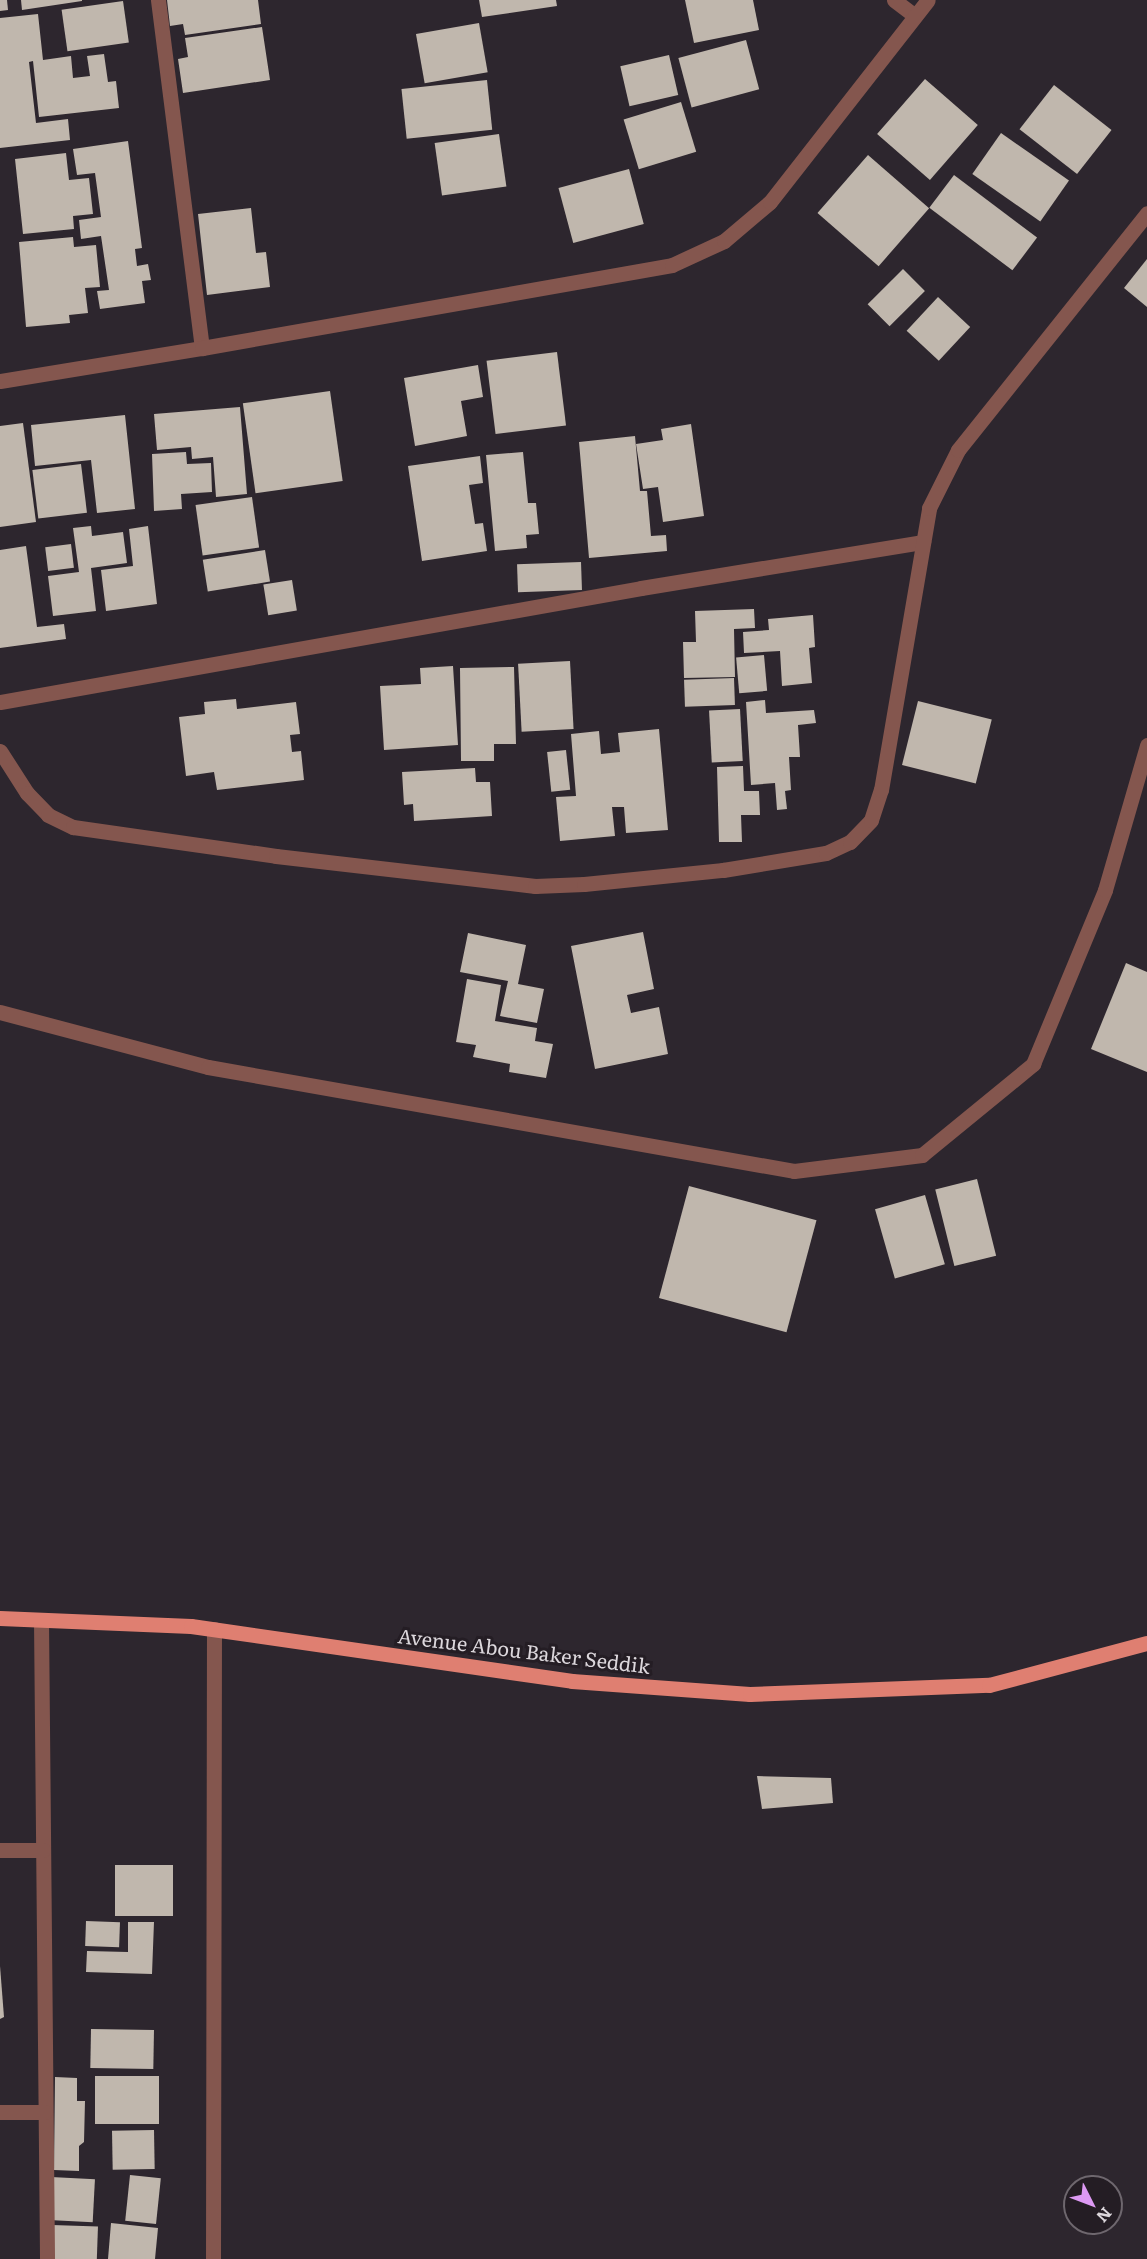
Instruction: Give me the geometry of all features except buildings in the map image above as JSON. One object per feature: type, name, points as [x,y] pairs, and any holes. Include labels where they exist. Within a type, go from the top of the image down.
[{"type":"main road","name":"Avenue Abou Baker Seddik","points":[[0,1618],[214,1629],[572,1681],[750,1694],[989,1685],[1147,1643]]},
{"type":"street","points":[[158,0],[202,348]]},
{"type":"street","points":[[894,0],[915,16]]},
{"type":"street","points":[[0,381],[202,348],[672,265],[724,241],[770,202],[928,0]]},
{"type":"street","points":[[0,752],[27,793],[48,815],[73,827],[276,856],[535,886],[584,884],[723,870],[826,853],[850,842],[871,820],[881,790],[929,508],[958,450],[1147,213]]},
{"type":"street","points":[[0,702],[640,588],[923,542]]},
{"type":"street","points":[[0,1012],[208,1067],[794,1171],[922,1155],[1033,1064],[1105,890],[1147,745]]},
{"type":"street","points":[[40,1620],[47,2259]]},
{"type":"street","points":[[213,2259],[214,1629]]},
{"type":"street","points":[[0,1850],[43,1850]]},
{"type":"street","points":[[0,2112],[45,2112]]}]
